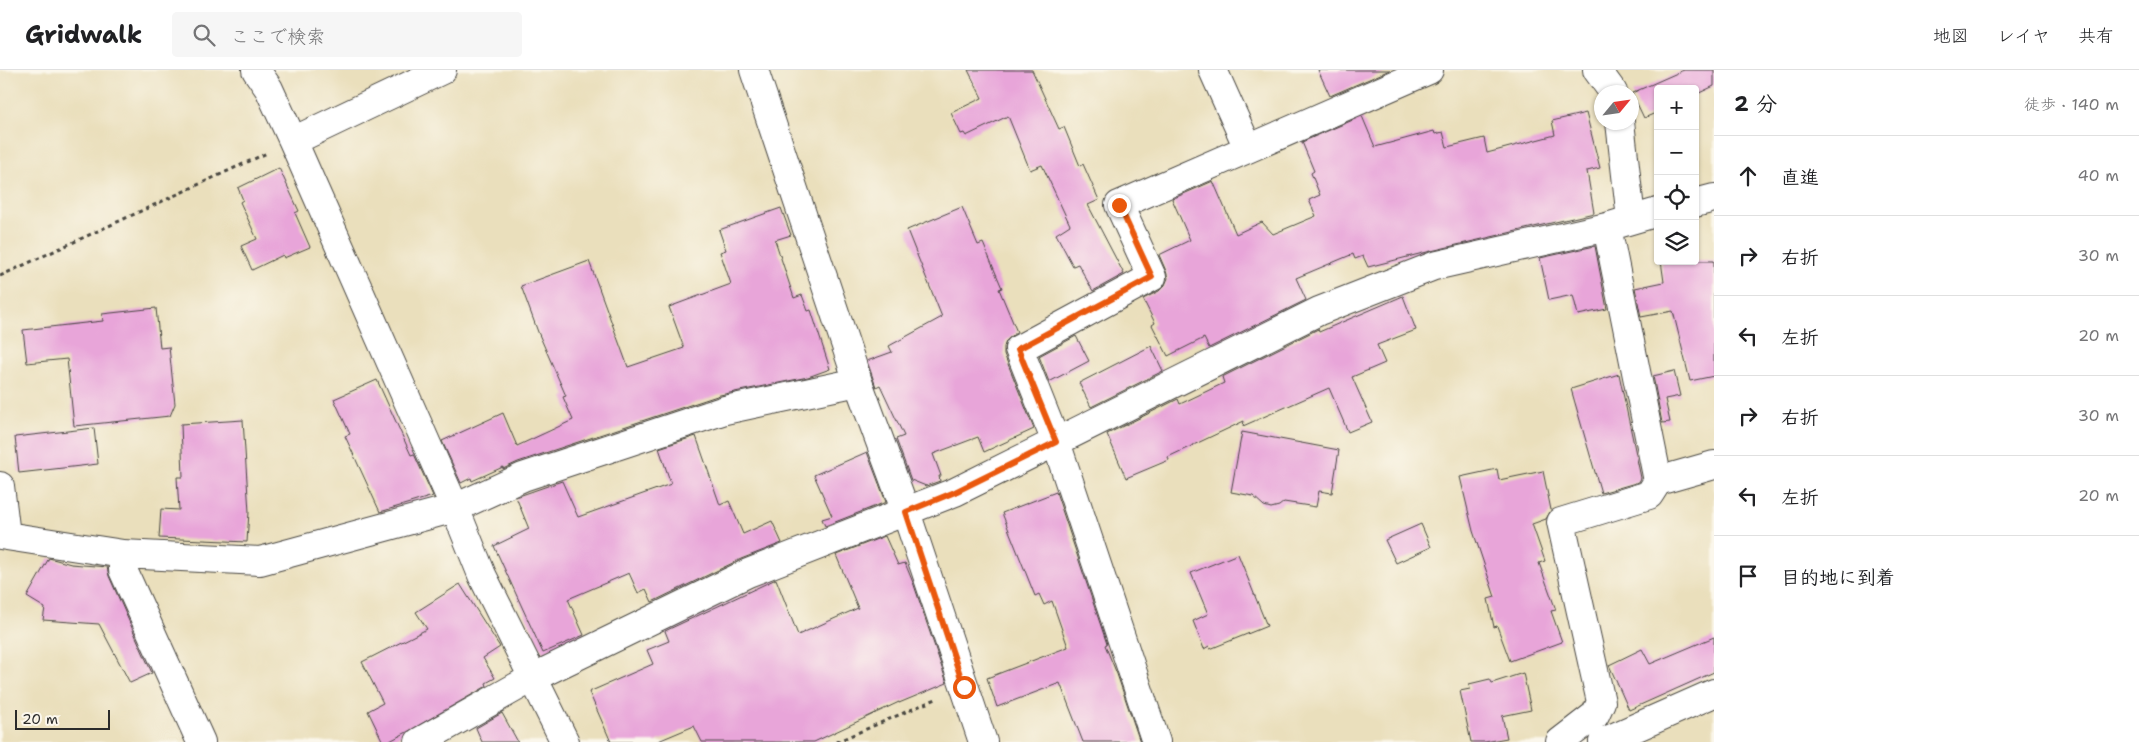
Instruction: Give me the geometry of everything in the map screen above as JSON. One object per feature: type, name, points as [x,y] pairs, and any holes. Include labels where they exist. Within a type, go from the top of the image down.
[{"type":"street","points":[[256,70],[269,89],[293,141],[456,508],[482,575],[565,742]]},
{"type":"street","points":[[293,141],[442,70]]},
{"type":"street","points":[[754,70],[858,382],[906,512],[983,742]]},
{"type":"street","points":[[1213,70],[1248,148]]},
{"type":"street","points":[[1156,742],[1056,442],[1018,349],[1152,277],[1119,205],[1429,70]]},
{"type":"street","points":[[1597,70],[1607,85]]},
{"type":"street","points":[[1620,130],[1619,223],[1658,481]]},
{"type":"street","points":[[1699,202],[1714,198]]},
{"type":"street","points":[[419,742],[534,677],[748,574],[955,492],[1319,310],[1434,266],[1654,213]]},
{"type":"street","points":[[0,486],[3,535],[123,554],[260,562],[456,508],[523,477],[725,410],[858,382]]},
{"type":"street","points":[[1560,742],[1595,715],[1601,702],[1561,522],[1649,495],[1658,481],[1714,464]]},
{"type":"street","points":[[123,554],[123,570],[201,742]]},
{"type":"street","points":[[1603,742],[1714,692]]},
{"type":"path","points":[[0,276],[293,141]]},
{"type":"path","points":[[836,742],[964,687]]},
{"type":"building","points":[[968,70],[1032,70],[1059,129],[1064,127],[1080,166],[1083,164],[1099,200],[1088,205],[1124,274],[1093,291],[1078,264],[1073,266],[1056,234],[1070,225],[1042,165],[1030,170],[1008,116],[966,136],[964,133],[961,134],[951,113],[982,98]]},
{"type":"building","points":[[1318,70],[1390,70],[1330,96]]},
{"type":"building","points":[[1684,70],[1714,70],[1714,86],[1699,93],[1699,85],[1654,85],[1654,114],[1644,118],[1639,108],[1639,90]]},
{"type":"building","points":[[1586,113],[1600,168],[1587,171],[1594,213],[1368,267],[1363,256],[1355,259],[1353,254],[1296,278],[1306,300],[1209,348],[1204,338],[1168,356],[1152,325],[1155,323],[1143,299],[1159,291],[1165,285],[1168,278],[1159,255],[1190,240],[1172,199],[1213,181],[1236,234],[1262,222],[1273,234],[1316,216],[1309,200],[1320,195],[1311,173],[1314,171],[1302,142],[1362,116],[1375,147],[1434,131],[1435,134],[1443,132],[1447,147],[1484,138],[1487,153],[1555,135],[1552,121]]},
{"type":"building","points":[[279,168],[299,211],[295,213],[310,247],[284,258],[283,255],[252,270],[241,246],[257,239],[240,202],[243,200],[238,188]]},
{"type":"building","points":[[962,207],[978,245],[983,243],[1002,288],[999,289],[1017,332],[1006,341],[1004,354],[1034,429],[984,452],[978,437],[933,454],[941,476],[939,476],[940,481],[926,486],[911,480],[896,439],[904,436],[880,385],[876,387],[867,361],[892,352],[889,346],[942,317],[907,230]]},
{"type":"building","points":[[781,208],[791,235],[775,240],[794,298],[802,295],[808,311],[811,310],[830,369],[808,377],[720,395],[518,462],[503,469],[503,467],[472,481],[471,478],[461,483],[442,441],[503,413],[517,446],[573,420],[563,397],[566,396],[538,332],[521,286],[589,261],[628,367],[684,348],[669,307],[731,284],[720,252],[726,250],[719,230]]},
{"type":"building","points":[[1595,246],[1607,309],[1578,315],[1573,295],[1549,300],[1540,258]]},
{"type":"building","points":[[1699,261],[1714,261],[1714,376],[1690,381],[1673,311],[1641,317],[1635,288],[1664,282],[1662,265],[1699,265]]},
{"type":"building","points":[[1403,296],[1416,330],[1377,345],[1385,363],[1352,377],[1372,422],[1348,432],[1329,388],[1243,426],[1244,421],[1168,457],[1169,460],[1126,478],[1107,434],[1178,399],[1180,404],[1224,383],[1222,377],[1318,329],[1319,332]]},
{"type":"building","points":[[156,308],[160,348],[169,347],[175,404],[170,416],[74,426],[67,359],[27,363],[23,330],[103,321],[102,314]]},
{"type":"building","points":[[1076,336],[1089,361],[1049,382],[1039,356]]},
{"type":"building","points":[[1151,346],[1163,371],[1091,407],[1079,383]]},
{"type":"building","points":[[1674,371],[1680,396],[1665,399],[1670,422],[1662,423],[1653,376]]},
{"type":"building","points":[[1619,374],[1641,478],[1639,482],[1601,493],[1571,389]]},
{"type":"building","points":[[377,380],[411,455],[414,454],[433,496],[380,512],[345,436],[350,434],[334,399]]},
{"type":"building","points":[[243,420],[249,512],[247,542],[159,538],[161,509],[179,510],[177,477],[183,477],[181,424]]},
{"type":"building","points":[[94,428],[98,464],[19,473],[15,437]]},
{"type":"building","points":[[1242,432],[1339,450],[1332,493],[1319,491],[1316,507],[1284,502],[1279,506],[1271,508],[1264,506],[1253,496],[1231,492]]},
{"type":"building","points":[[696,436],[720,505],[729,501],[743,534],[772,521],[782,543],[741,559],[652,602],[646,589],[638,593],[629,573],[568,599],[584,635],[543,653],[494,546],[529,529],[516,497],[562,481],[578,517],[671,484],[659,448]]},
{"type":"building","points":[[867,452],[886,502],[825,526],[822,519],[832,516],[814,475]]},
{"type":"building","points":[[1497,469],[1499,480],[1543,471],[1551,510],[1546,519],[1532,524],[1545,561],[1539,563],[1556,610],[1551,611],[1562,642],[1510,661],[1497,626],[1494,627],[1488,599],[1495,597],[1473,531],[1460,477]]},
{"type":"building","points":[[1056,492],[1107,644],[1105,645],[1140,742],[1083,742],[1060,683],[997,707],[987,678],[1068,647],[1052,601],[1044,605],[1039,594],[1035,596],[1002,513]]},
{"type":"building","points":[[1421,524],[1431,547],[1396,563],[1385,540]]},
{"type":"building","points":[[885,536],[898,565],[905,563],[947,683],[899,702],[814,742],[702,742],[694,726],[656,742],[611,742],[589,692],[653,664],[647,650],[669,641],[665,631],[776,579],[798,635],[858,608],[836,555]]},
{"type":"building","points":[[1238,554],[1267,626],[1210,649],[1209,646],[1204,649],[1193,621],[1208,614],[1191,573]]},
{"type":"building","points":[[49,558],[71,564],[107,567],[109,576],[152,673],[130,683],[99,624],[43,620],[45,608],[27,597]]},
{"type":"building","points":[[460,584],[500,647],[483,658],[495,678],[486,683],[487,686],[407,732],[388,742],[383,742],[368,711],[383,703],[362,662],[427,629],[416,612]]},
{"type":"building","points":[[1714,637],[1714,672],[1629,710],[1609,665],[1642,649],[1650,664]]},
{"type":"building","points":[[1523,673],[1531,710],[1502,716],[1507,738],[1485,742],[1471,742],[1460,691],[1470,689],[1469,684],[1490,679],[1492,683]]},
{"type":"building","points":[[502,713],[518,742],[482,742],[476,728]]},
{"type":"route","points":[[964,687],[906,512],[955,492],[1056,442],[1018,349],[1152,277],[1119,205]]}]
